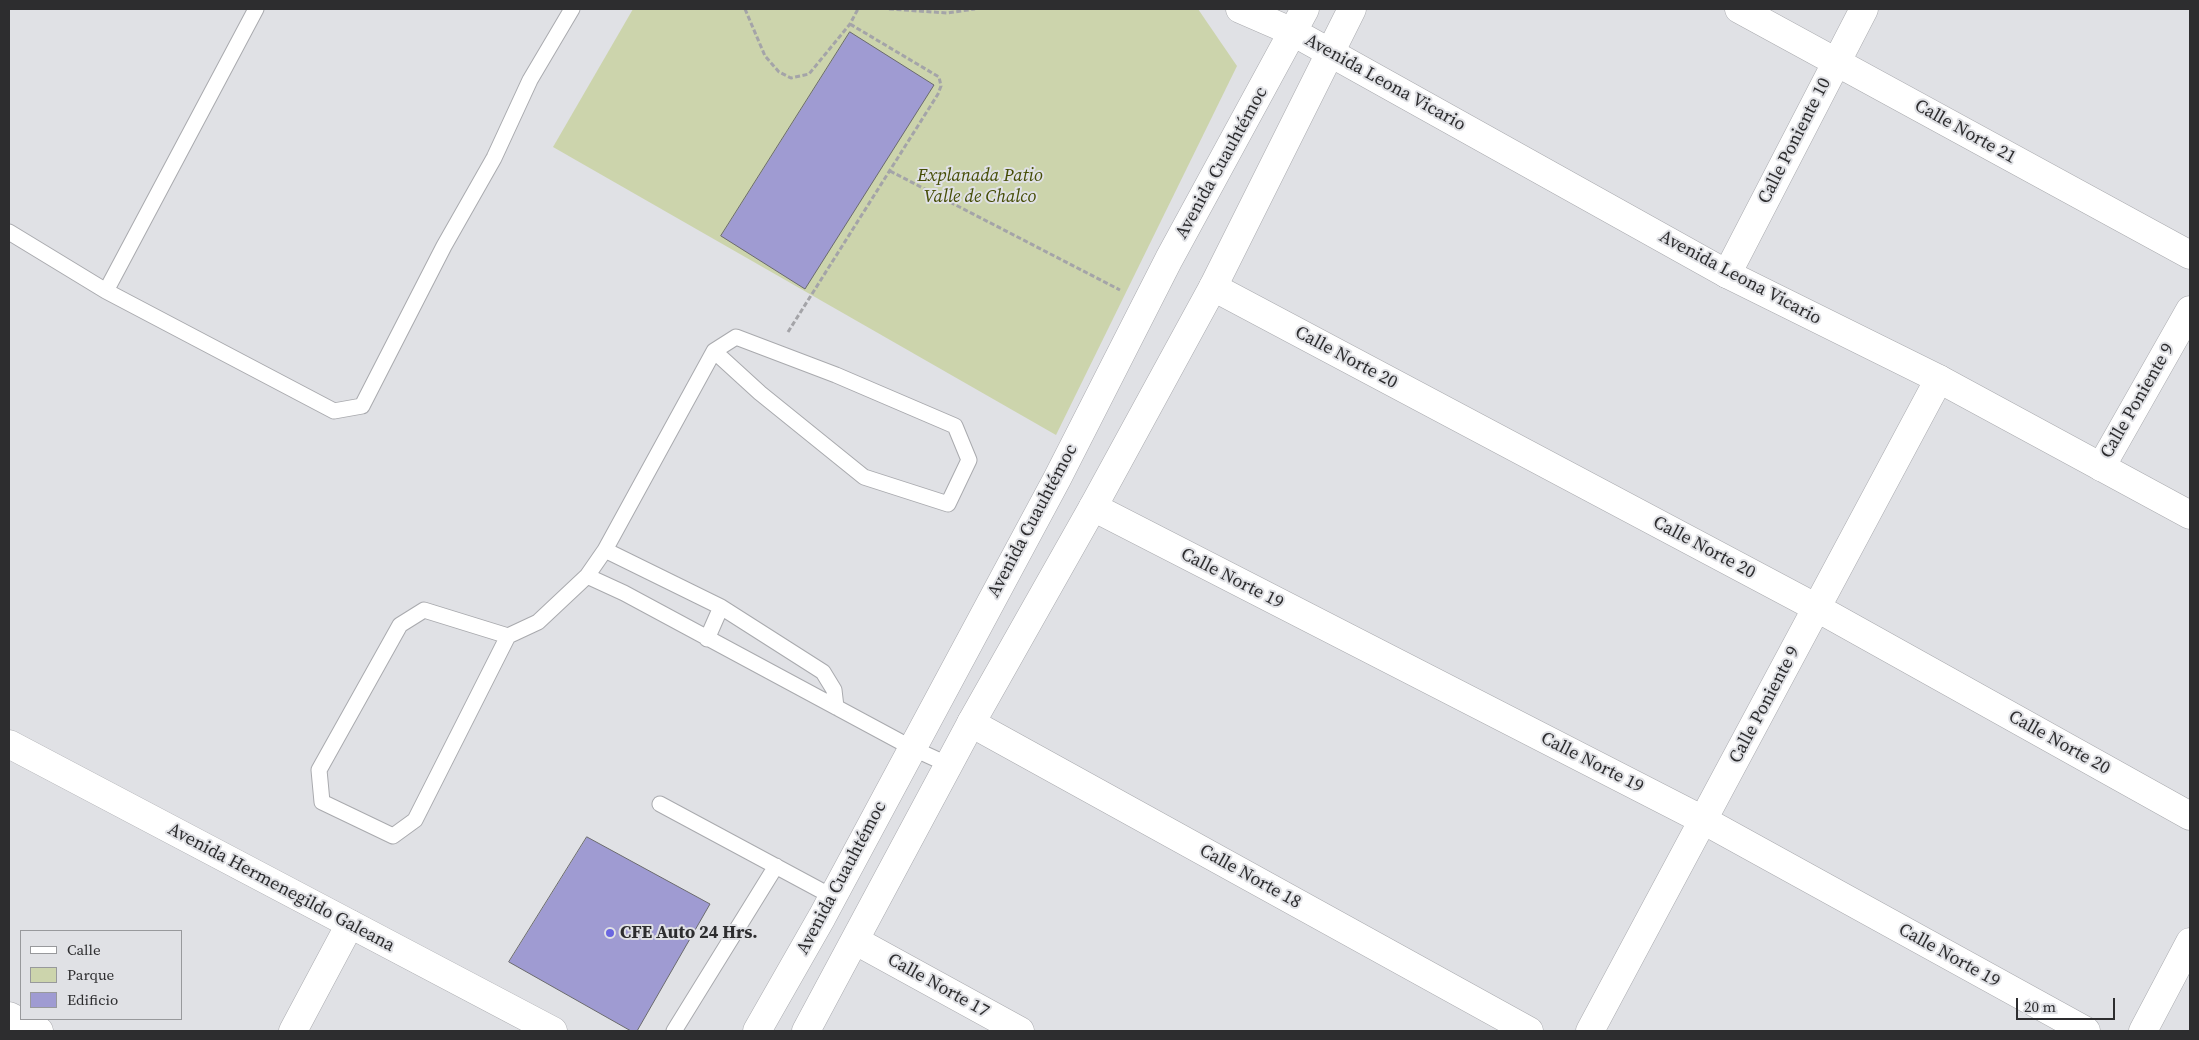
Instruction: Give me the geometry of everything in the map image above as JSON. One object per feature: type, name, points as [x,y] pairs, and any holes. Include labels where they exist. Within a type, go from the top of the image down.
[{"type":"street","name":"Avenida Leona Vicario","points":[[1240,9],[1299,20],[1330,52],[1727,274],[1939,379],[2190,515]]},
{"type":"street","points":[[806,1031],[856,941],[971,723],[1213,287],[1352,9]]},
{"type":"street","name":"Calle Norte 21","points":[[1739,9],[2190,255]]},
{"type":"street","name":"Calle Poniente 10","points":[[1727,274],[1864,9]]},
{"type":"street","name":"Avenida Cuauhtémoc","points":[[757,1031],[833,897],[1299,20]]},
{"type":"street","name":"Calle Norte 20","points":[[1213,287],[1817,608],[2190,816]]},
{"type":"street","name":"Calle Poniente 9","points":[[2101,467],[2190,310]]},
{"type":"street","name":"Calle Poniente 9","points":[[1590,1031],[1939,379]]},
{"type":"street","name":"Calle Norte 19","points":[[1092,507],[1703,820],[2086,1031]]},
{"type":"street","name":"Calle Norte 18","points":[[971,723],[1529,1031]]},
{"type":"street","name":"Avenida Hermenegildo Galeana","points":[[9,744],[553,1031]]},
{"type":"street","points":[[293,1031],[350,924]]},
{"type":"street","name":"Calle Norte 17","points":[[856,941],[1020,1031]]},
{"type":"street","points":[[2143,1031],[2190,942]]},
{"type":"street","points":[[9,1016],[38,1031]]},
{"type":"lane","points":[[106,291],[256,9]]},
{"type":"lane","points":[[9,232],[106,291],[334,411],[362,406],[444,246],[494,158],[530,80],[572,9]]},
{"type":"lane","points":[[508,636],[424,610],[400,625],[319,770],[322,802],[393,836],[415,820],[508,636],[538,622],[587,576],[605,550],[714,351],[736,337],[776,351],[955,426],[969,460],[948,504],[864,478],[760,393],[714,351]]},
{"type":"lane","points":[[605,550],[721,607],[823,672],[834,690],[836,707]]},
{"type":"lane","points":[[587,576],[912,748],[949,765]]},
{"type":"lane","points":[[707,638],[721,607]]},
{"type":"lane","points":[[660,804],[833,897]]},
{"type":"lane","points":[[674,1031],[776,866]]},
{"type":"path","points":[[745,9],[765,56],[779,72],[791,78],[809,74],[850,24],[858,9]]},
{"type":"path","points":[[890,9],[947,13],[975,9]]},
{"type":"path","points":[[776,351],[938,94],[941,86],[939,77],[850,24]]},
{"type":"path","points":[[890,171],[1147,304]]},
{"type":"green space","name":"Explanada Patio Valle de Chalco","points":[[633,9],[1198,9],[1237,66],[1056,435],[553,147]]},
{"type":"building","points":[[850,32],[934,85],[805,289],[721,236]]},
{"type":"building","name":"CFE Auto 24 Hrs.","points":[[587,837],[710,904],[637,1031],[631,1031],[509,962]]},
{"type":"place","name":"CFE Auto 24 Hrs.","points":[[610,933]]}]
